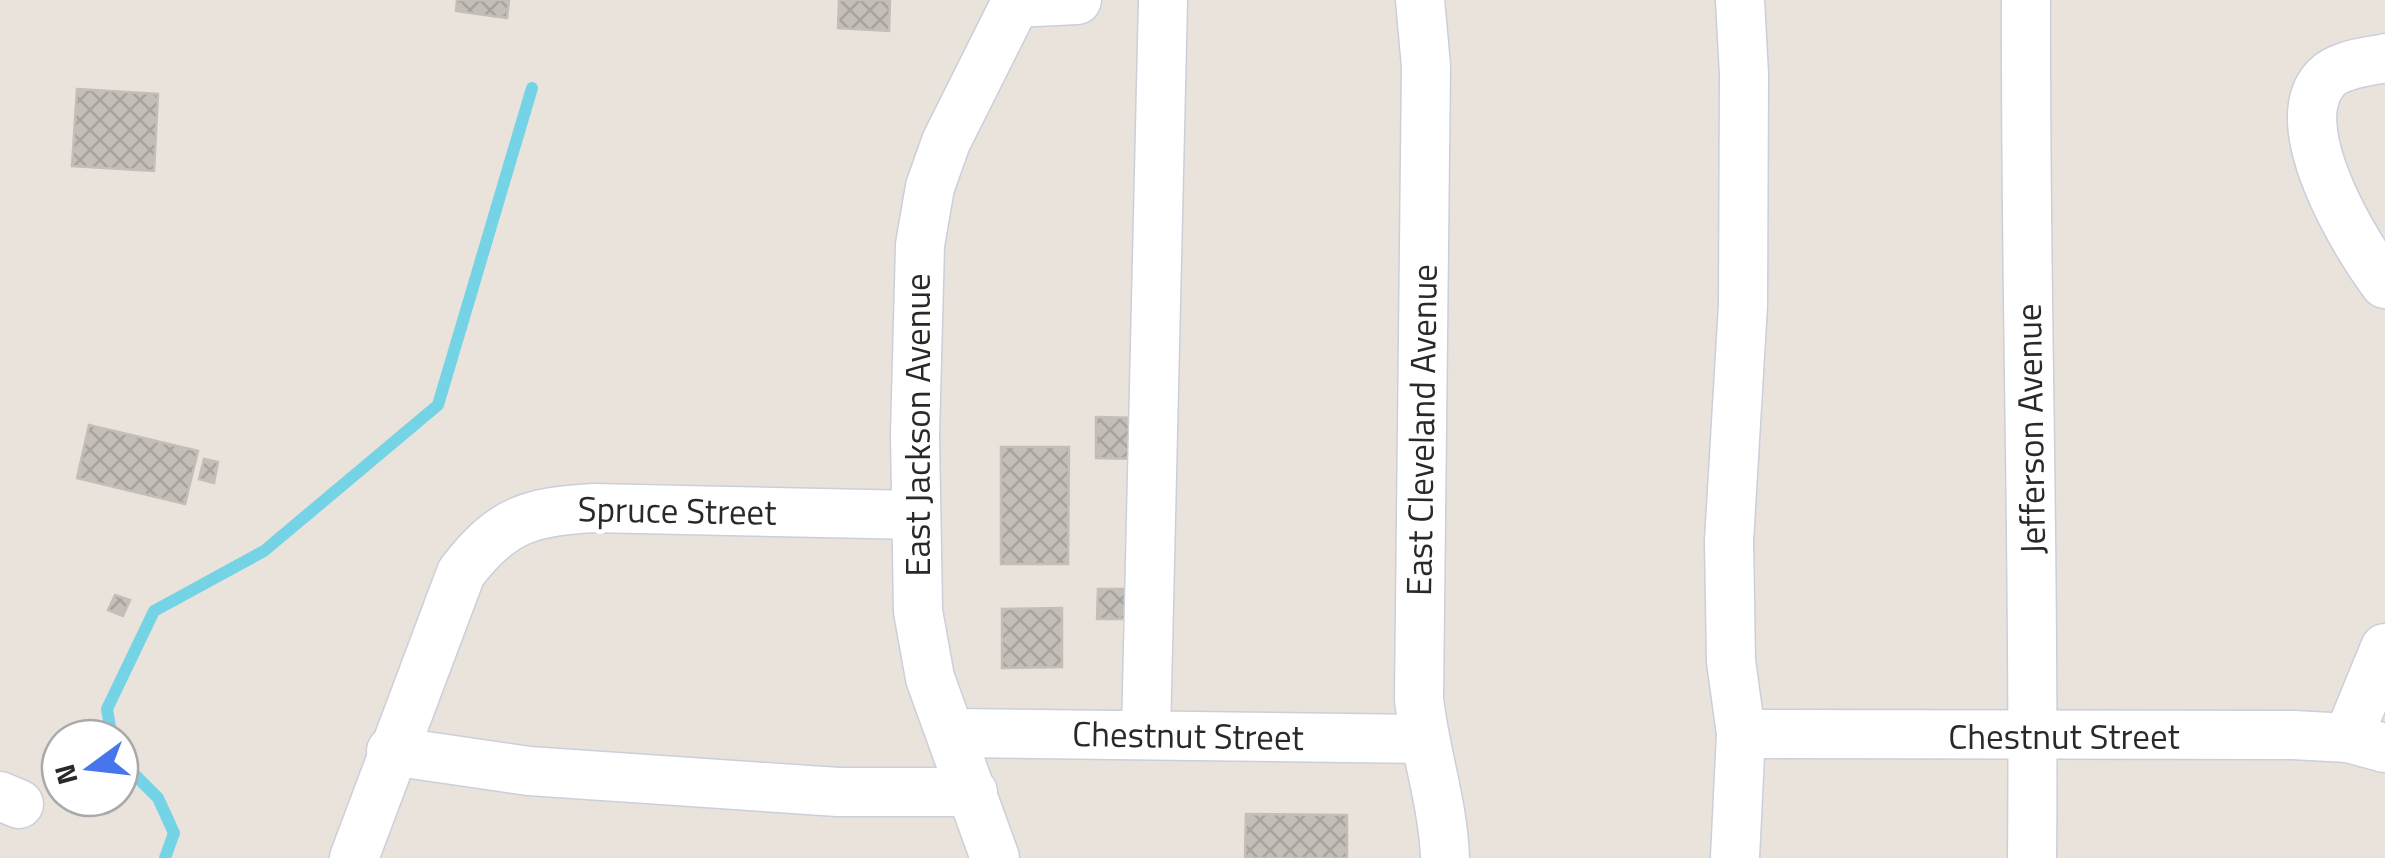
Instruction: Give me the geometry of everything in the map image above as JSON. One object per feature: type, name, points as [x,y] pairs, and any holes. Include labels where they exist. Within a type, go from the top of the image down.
[{"type":"street","points":[[1016,2],[1077,0]]},
{"type":"street","points":[[1146,734],[1163,0]]},
{"type":"street","name":"East Cleveland Avenue","points":[[1420,0],[1426,66],[1419,699],[1424,739],[1443,812],[1444,858]]},
{"type":"street","points":[[1735,858],[1741,734],[1731,661],[1729,541],[1743,305],[1744,74],[1740,0]]},
{"type":"street","name":"Jefferson Avenue","points":[[2026,0],[2032,858]]},
{"type":"street","name":"East Jackson Avenue","points":[[995,858],[930,678],[918,611],[920,246],[930,187],[946,142],[1016,2]]},
{"type":"street","points":[[2385,58],[2326,78],[2314,97],[2310,115],[2317,149],[2339,210],[2385,284]]},
{"type":"street","name":"Spruce Street","points":[[354,858],[391,751],[462,573],[484,543],[508,524],[550,510],[594,508],[916,515]]},
{"type":"street","points":[[2367,743],[2385,648]]},
{"type":"street","name":"Chestnut Street","points":[[952,733],[1424,739]]},
{"type":"street","name":"Chestnut Street","points":[[1741,734],[2367,743]]},
{"type":"street","points":[[391,751],[423,759],[568,774],[838,792],[973,792]]},
{"type":"building","points":[[457,0],[509,0],[507,18],[456,11]]},
{"type":"building","points":[[839,0],[890,0],[889,31],[838,28]]},
{"type":"building","points":[[77,89],[158,94],[154,171],[72,166]]},
{"type":"building","points":[[1096,417],[1140,418],[1140,459],[1096,458]]},
{"type":"building","points":[[89,425],[198,451],[185,504],[77,478]]},
{"type":"building","points":[[1001,447],[1069,447],[1068,564],[1001,564]]},
{"type":"building","points":[[204,459],[218,462],[214,483],[199,479]]},
{"type":"building","points":[[1098,589],[1137,589],[1137,619],[1097,619]]},
{"type":"building","points":[[115,595],[130,600],[123,616],[108,610]]},
{"type":"building","points":[[1062,608],[1062,667],[1002,668],[1002,609]]},
{"type":"building","points":[[1246,814],[1347,815],[1347,858],[1245,858]]},
{"type":"waterway","points":[[109,718],[107,709],[154,611],[264,551],[438,405],[532,88]]},
{"type":"waterway","points":[[140,780],[158,798],[174,833],[165,858]]}]
